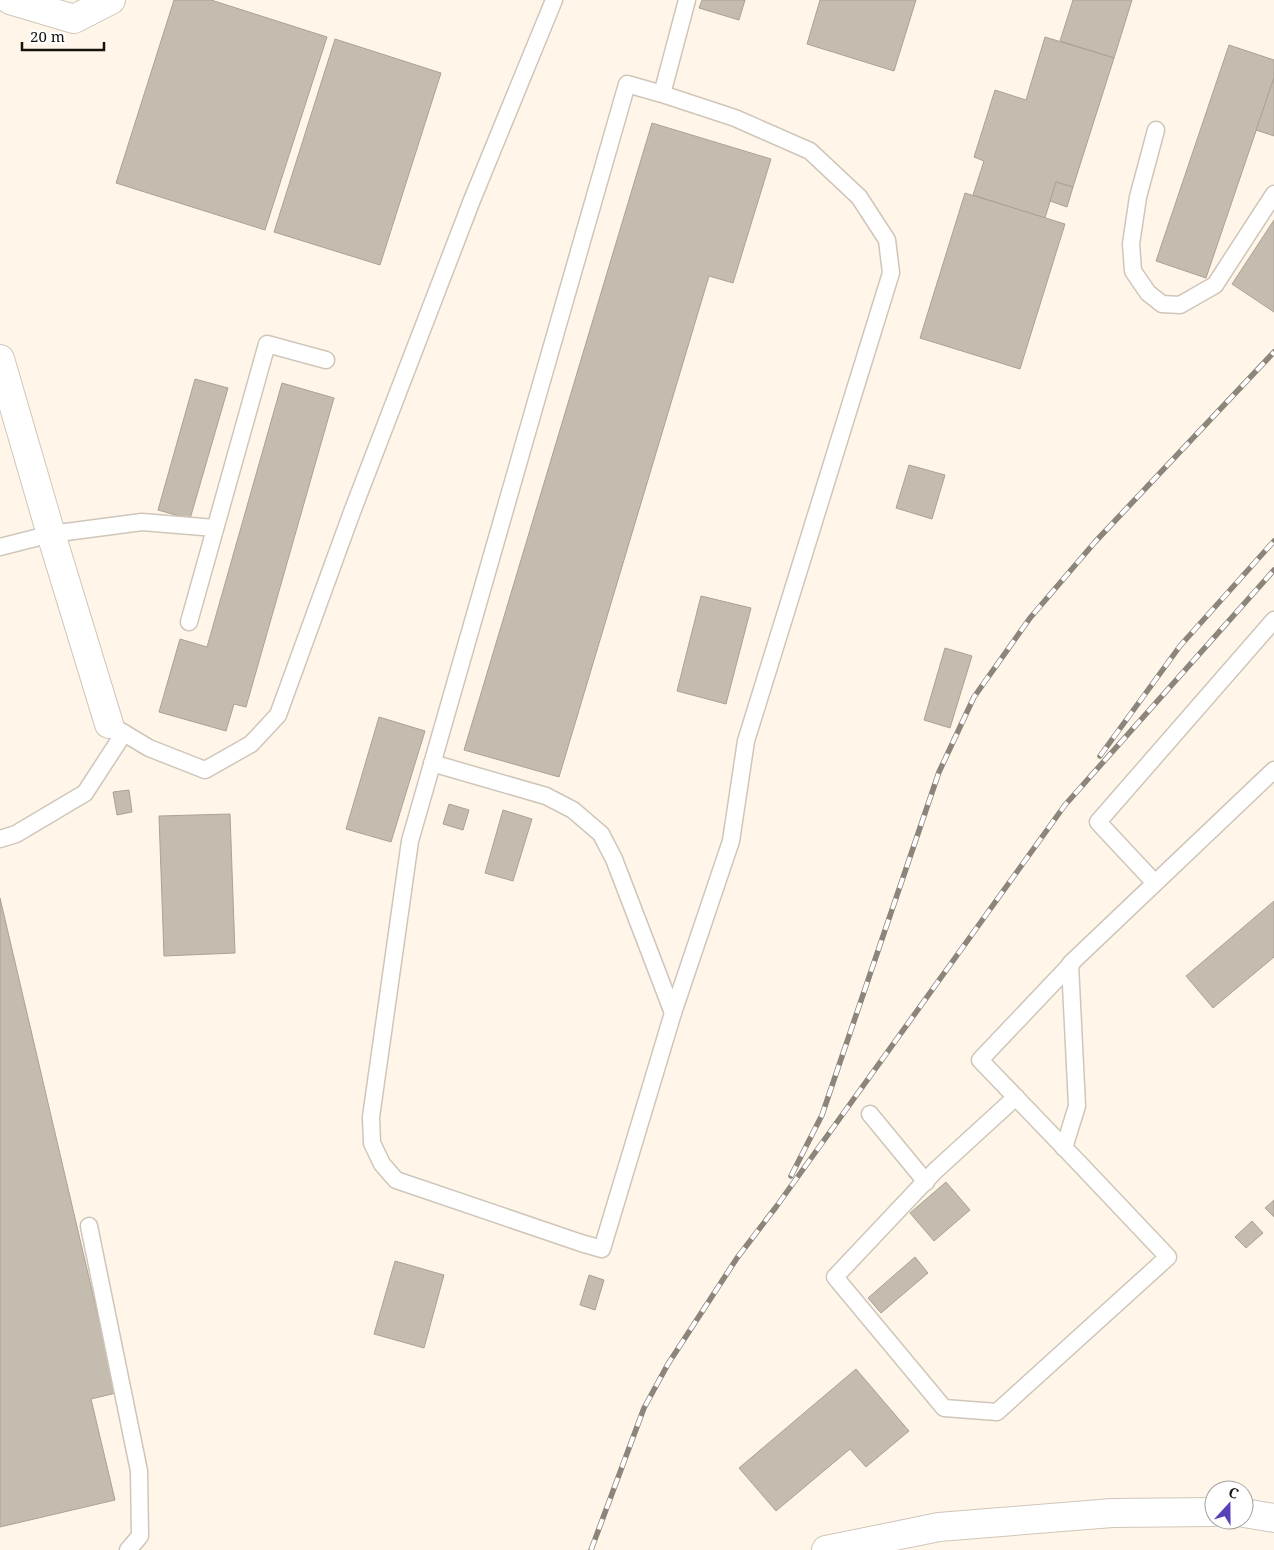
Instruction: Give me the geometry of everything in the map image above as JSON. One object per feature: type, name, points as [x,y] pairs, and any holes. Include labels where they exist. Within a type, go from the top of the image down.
[{"type":"street","points":[[10,0],[74,20],[111,0]]},
{"type":"street","points":[[0,359],[50,534],[116,728]]},
{"type":"street","points":[[826,1550],[939,1527],[1112,1513],[1204,1512]]},
{"type":"street","points":[[1254,1515],[1274,1518]]},
{"type":"lane","points":[[0,839],[16,834],[85,793],[116,728],[149,748],[205,770],[251,744],[278,715],[359,493],[472,200],[554,0]]},
{"type":"lane","points":[[662,94],[687,0]]},
{"type":"lane","points":[[627,84],[736,118],[810,151],[859,197],[887,240],[891,273],[746,741],[730,841],[673,1013],[602,1249],[396,1180],[382,1164],[372,1143],[371,1117],[410,841],[432,763],[627,84]]},
{"type":"lane","points":[[1156,130],[1138,197],[1131,244],[1133,271],[1148,293],[1162,304],[1180,305],[1215,285],[1274,194]]},
{"type":"lane","points":[[188,622],[267,344],[326,360]]},
{"type":"lane","points":[[0,547],[50,534],[142,522],[215,528]]},
{"type":"lane","points":[[1156,883],[1098,822],[1274,620]]},
{"type":"lane","points":[[432,763],[546,796],[573,810],[602,834],[614,859],[673,1013]]},
{"type":"lane","points":[[1016,1097],[926,1182],[835,1277],[944,1408],[997,1412],[1168,1257],[1016,1097],[980,1060],[1072,963],[1274,770]]},
{"type":"lane","points":[[1064,1148],[1077,1106],[1070,964],[1072,963]]},
{"type":"lane","points":[[870,1114],[926,1182]]},
{"type":"lane","points":[[89,1226],[139,1470],[140,1536],[128,1550]]},
{"type":"building","points":[[174,0],[211,0],[327,37],[265,230],[116,183]]},
{"type":"building","points":[[702,0],[745,0],[739,20],[699,8]]},
{"type":"building","points":[[820,0],[916,0],[894,71],[807,44]]},
{"type":"building","points":[[1073,0],[1132,0],[1114,58],[1060,41]]},
{"type":"building","points":[[1045,37],[1114,58],[1073,187],[1056,182],[1045,218],[973,195],[984,161],[974,157],[995,90],[1026,100]]},
{"type":"building","points":[[335,39],[441,73],[380,265],[274,232]]},
{"type":"building","points":[[1229,45],[1274,60],[1274,78],[1206,278],[1156,261]]},
{"type":"building","points":[[1274,78],[1274,136],[1256,130]]},
{"type":"building","points":[[652,123],[771,159],[733,283],[709,276],[559,777],[464,750]]},
{"type":"building","points":[[1056,182],[1073,187],[1067,207],[1050,201]]},
{"type":"building","points":[[965,193],[1065,224],[1020,369],[920,338]]},
{"type":"building","points":[[1274,220],[1274,312],[1232,284]]},
{"type":"building","points":[[195,379],[228,388],[190,519],[158,510]]},
{"type":"building","points":[[282,383],[334,398],[246,707],[234,704],[226,731],[159,712],[180,639],[207,647]]},
{"type":"building","points":[[909,465],[945,475],[932,519],[896,508]]},
{"type":"building","points":[[701,596],[751,608],[726,704],[677,691]]},
{"type":"building","points":[[945,648],[972,656],[950,728],[924,720]]},
{"type":"building","points":[[379,717],[425,731],[391,842],[346,829]]},
{"type":"building","points":[[129,790],[132,812],[117,815],[113,792]]},
{"type":"building","points":[[449,804],[469,810],[463,830],[443,824]]},
{"type":"building","points":[[503,810],[532,819],[513,881],[485,873]]},
{"type":"building","points":[[230,814],[235,953],[164,956],[159,816]]},
{"type":"building","points":[[0,898],[116,1393],[91,1399],[115,1500],[0,1527]]},
{"type":"building","points":[[1274,901],[1274,957],[1213,1008],[1186,976]]},
{"type":"building","points":[[946,1182],[970,1210],[934,1241],[910,1213]]},
{"type":"building","points":[[1274,1200],[1274,1217],[1265,1208]]},
{"type":"building","points":[[1252,1221],[1263,1233],[1246,1248],[1235,1237]]},
{"type":"building","points":[[915,1257],[928,1273],[881,1313],[868,1298]]},
{"type":"building","points":[[395,1261],[444,1275],[424,1348],[374,1334]]},
{"type":"building","points":[[589,1275],[604,1280],[595,1310],[580,1305]]},
{"type":"building","points":[[856,1369],[909,1431],[866,1467],[850,1449],[776,1511],[739,1468]]},
{"type":"railway","points":[[791,1176],[822,1115],[939,772],[974,697],[1030,618],[1095,542],[1274,352]]},
{"type":"railway","points":[[1100,756],[1180,646],[1274,541]]},
{"type":"railway","points":[[591,1550],[644,1408],[668,1364],[737,1258],[776,1207],[1065,805],[1274,570]]}]
